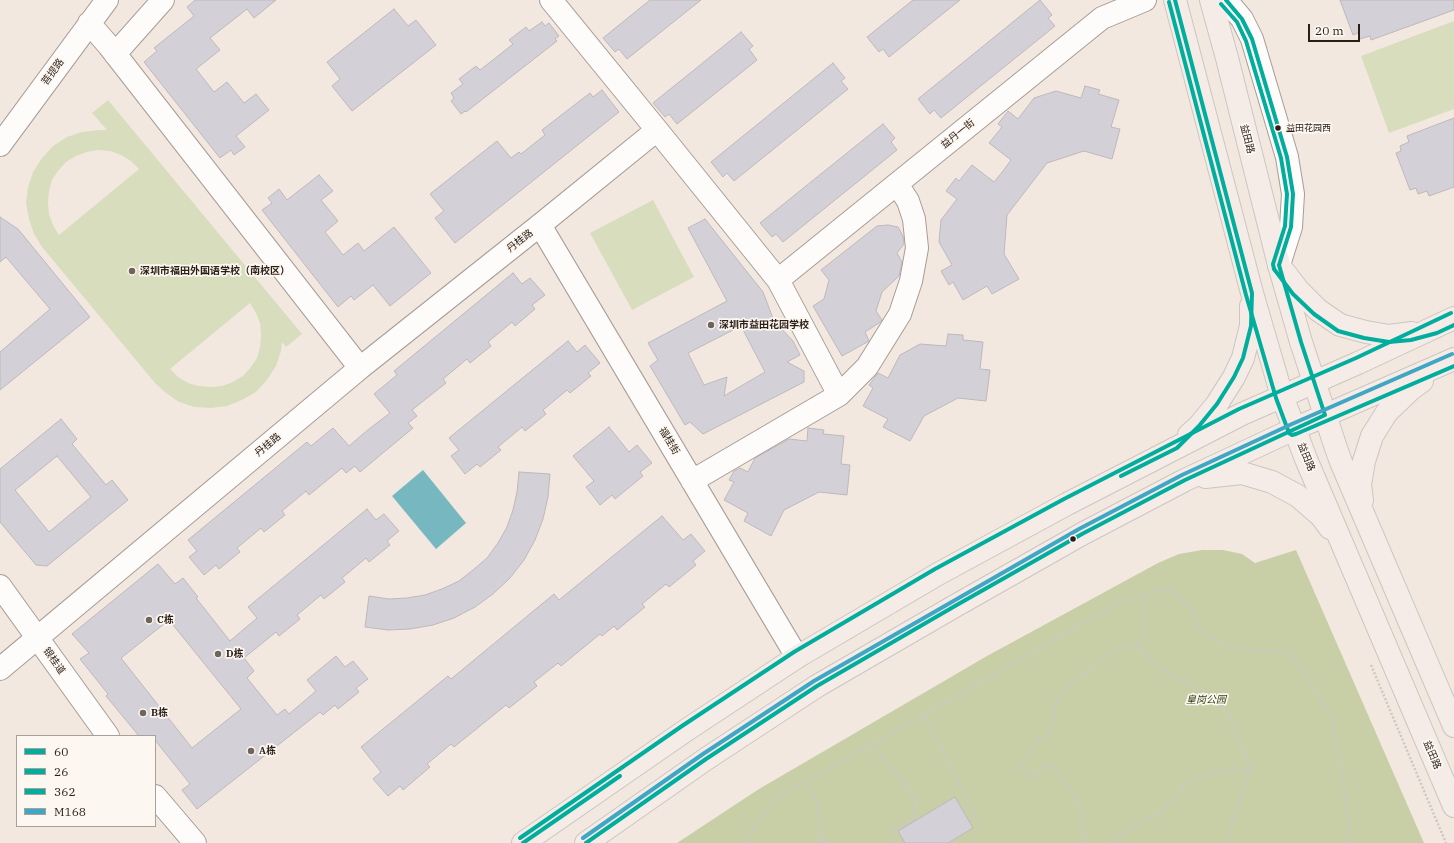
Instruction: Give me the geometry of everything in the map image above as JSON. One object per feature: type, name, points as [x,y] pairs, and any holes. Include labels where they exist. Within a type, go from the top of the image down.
[{"type":"main road","name":"益田路","points":[[1175,0],[1252,293],[1282,396],[1294,429],[1454,806]]},
{"type":"main road","name":"益田路","points":[[1211,0],[1279,265],[1301,342],[1325,415],[1341,462],[1454,726]]},
{"type":"main road","points":[[1279,265],[1298,290],[1318,310],[1340,325],[1389,336],[1409,334],[1435,327]]},
{"type":"main road","points":[[1177,448],[1200,426],[1217,404],[1234,377],[1243,358],[1251,326],[1252,293]]},
{"type":"main road","points":[[523,843],[685,731],[797,657],[938,574],[1242,414],[1454,318]]},
{"type":"main road","points":[[586,843],[706,759],[818,686],[975,594],[1082,534],[1185,480],[1325,415],[1450,361]]},
{"type":"main road","points":[[1365,517],[1360,485],[1364,461],[1372,436],[1387,412],[1411,389],[1450,361]]},
{"type":"main road","points":[[1185,480],[1242,473],[1272,482],[1298,496],[1321,516],[1343,545]]},
{"type":"street","name":"菩提路","points":[[0,145],[107,0]]},
{"type":"street","points":[[116,54],[162,0]]},
{"type":"street","points":[[551,0],[778,280],[839,395]]},
{"type":"street","name":"益丹一街","points":[[778,280],[1102,18],[1145,0]]},
{"type":"street","points":[[1226,0],[1242,19],[1252,39],[1287,157],[1293,194],[1291,227],[1279,265]]},
{"type":"street","points":[[89,23],[116,54],[360,368]]},
{"type":"street","name":"丹桂路","points":[[0,669],[360,368],[657,130]]},
{"type":"street","points":[[692,481],[839,395],[867,367],[900,314],[911,282],[917,248],[914,219],[908,201],[897,184]]},
{"type":"street","name":"福桂街","points":[[540,225],[797,657]]},
{"type":"street","name":"银桂道","points":[[0,586],[107,735]]},
{"type":"street","points":[[156,797],[195,843]]},
{"type":"path","points":[[748,843],[748,836],[776,798],[924,715],[1121,601],[1168,588],[1190,605],[1200,629],[1222,645],[1290,653],[1331,715],[1342,772],[1349,825],[1349,843]]},
{"type":"path","points":[[1137,649],[1146,627],[1144,594]]},
{"type":"path","points":[[1084,843],[1085,835],[1080,809],[1068,786],[1053,766],[1045,765],[1030,777],[1020,767],[1039,738],[1050,734],[1056,702],[1076,680],[1102,659],[1125,644],[1145,653],[1172,676],[1200,690],[1228,713],[1251,769],[1231,825],[1227,843]]},
{"type":"path","points":[[924,715],[982,829]]},
{"type":"path","points":[[870,744],[899,776],[916,801],[914,818],[890,832],[896,843]]},
{"type":"path","points":[[1111,843],[1119,835],[1161,812],[1187,783],[1215,772],[1251,769]]},
{"type":"path","points":[[806,780],[819,806],[821,838],[818,843]]},
{"type":"path","points":[[821,838],[830,843]]},
{"type":"green space","points":[[1454,21],[1454,109],[1389,133],[1361,56]]},
{"type":"green space","points":[[108,100],[302,334],[286,347],[282,342],[281,351],[276,366],[267,380],[256,392],[242,400],[227,406],[211,408],[195,407],[179,402],[166,393],[155,383],[42,247],[34,234],[26,203],[28,187],[33,172],[42,158],[53,146],[67,137],[82,132],[107,130],[92,113]],"holes":[[[98,150],[110,151],[121,155],[131,161],[139,169],[59,235],[49,214],[49,191],[52,180],[66,162],[76,156]],[[250,303],[260,323],[260,347],[257,358],[243,376],[222,386],[199,386],[188,383],[178,377],[170,369]]]},
{"type":"green space","points":[[653,200],[694,277],[632,310],[590,233]]},
{"type":"green space","name":"皇岗公园","points":[[1202,550],[1223,550],[1242,554],[1255,563],[1296,550],[1424,843],[677,843],[759,789],[987,656],[1158,563],[1179,554]]},
{"type":"water","points":[[423,470],[466,523],[436,549],[392,496]]},
{"type":"building","points":[[195,0],[276,0],[254,18],[247,9],[210,38],[220,50],[196,69],[214,92],[227,82],[244,103],[256,94],[269,110],[236,136],[245,147],[234,155],[231,150],[220,158],[144,62],[157,51],[154,48],[194,16],[187,7]]},
{"type":"building","points":[[650,0],[701,0],[627,59],[619,49],[615,52],[603,38]]},
{"type":"building","points":[[913,0],[960,0],[889,57],[883,49],[879,52],[867,37]]},
{"type":"building","points":[[1040,0],[1052,15],[1048,18],[1055,26],[941,118],[934,110],[930,114],[918,99]]},
{"type":"building","points":[[1340,0],[1454,0],[1454,10],[1371,40],[1370,36],[1360,39],[1358,33],[1353,35]]},
{"type":"building","points":[[394,9],[408,26],[416,20],[436,45],[352,111],[332,86],[340,79],[327,62]]},
{"type":"building","points":[[542,22],[545,26],[549,23],[559,36],[555,39],[557,41],[466,112],[465,111],[461,114],[451,101],[454,98],[451,93],[463,84],[459,79],[476,66],[480,70],[513,44],[509,40],[526,27],[529,31]]},
{"type":"building","points":[[741,32],[753,46],[749,49],[757,60],[677,124],[669,114],[665,117],[653,103]]},
{"type":"building","points":[[833,63],[845,78],[841,81],[848,89],[734,181],[727,173],[723,177],[711,162]]},
{"type":"building","points":[[1085,86],[1100,90],[1098,94],[1119,100],[1111,127],[1120,129],[1112,159],[1084,151],[1047,163],[1007,215],[1004,254],[1019,279],[992,294],[987,286],[963,300],[953,282],[949,285],[941,271],[952,265],[939,242],[941,220],[957,199],[946,191],[956,178],[959,181],[972,165],[994,182],[1003,171],[1011,160],[989,143],[1002,127],[998,124],[1008,111],[1018,119],[1034,98],[1056,91],[1081,98]]},
{"type":"building","points":[[602,90],[619,112],[455,243],[435,218],[444,211],[430,194],[497,141],[511,158],[519,152],[521,154],[545,135],[542,130],[590,93],[593,97]]},
{"type":"building","points":[[1454,118],[1454,187],[1429,196],[1427,191],[1418,194],[1416,188],[1410,190],[1396,153],[1401,151],[1400,146],[1409,142],[1407,136]]},
{"type":"building","points":[[883,124],[895,138],[891,142],[897,150],[783,242],[776,234],[772,237],[760,223]]},
{"type":"building","points":[[319,175],[333,191],[321,200],[338,221],[325,232],[343,255],[358,243],[364,251],[394,227],[431,273],[390,306],[373,285],[354,300],[351,296],[338,307],[262,210],[272,203],[268,198],[279,189],[287,200]]},
{"type":"building","points":[[0,217],[18,229],[90,317],[0,390],[0,352],[50,309],[6,257],[0,262]]},
{"type":"building","points":[[705,219],[763,292],[774,321],[793,341],[800,355],[787,362],[804,371],[804,382],[703,434],[690,422],[685,425],[650,366],[658,360],[648,343],[727,301],[688,228]],"holes":[[[741,326],[765,372],[724,396],[727,377],[704,385],[688,353]]]},
{"type":"building","points":[[888,225],[898,227],[903,236],[904,244],[897,253],[902,262],[899,276],[882,292],[876,311],[882,320],[865,332],[869,341],[842,356],[813,306],[824,299],[829,280],[821,270],[877,226]]},
{"type":"building","points":[[513,273],[522,284],[530,278],[545,295],[532,305],[535,309],[515,326],[512,322],[488,342],[491,346],[470,363],[467,359],[443,379],[446,383],[412,410],[417,416],[408,423],[413,428],[360,472],[355,466],[346,473],[342,468],[309,495],[306,491],[282,511],[285,515],[264,532],[261,528],[237,548],[240,552],[219,569],[216,565],[204,575],[189,557],[197,551],[188,540],[307,442],[311,446],[333,428],[349,446],[390,413],[374,394],[397,375],[394,371]]},
{"type":"building","points":[[948,334],[963,335],[963,340],[983,342],[980,369],[990,370],[986,401],[958,398],[924,416],[910,441],[883,427],[888,419],[863,406],[873,388],[869,385],[878,373],[888,378],[900,355],[920,344],[946,346]]},
{"type":"building","points":[[568,341],[577,352],[585,345],[600,363],[588,373],[591,376],[570,393],[567,390],[543,410],[546,414],[525,431],[522,427],[498,447],[501,450],[480,467],[477,464],[465,474],[451,456],[459,450],[449,438]]},
{"type":"building","points":[[61,419],[77,439],[72,444],[106,485],[112,480],[128,500],[47,566],[36,565],[0,522],[0,469]],"holes":[[[57,456],[91,497],[49,532],[15,490]]]},
{"type":"building","points":[[609,427],[629,452],[637,445],[652,463],[640,472],[643,476],[615,499],[612,495],[600,505],[586,487],[594,481],[573,456]]},
{"type":"building","points":[[808,428],[824,430],[823,434],[844,436],[841,464],[850,465],[847,495],[819,492],[784,510],[771,536],[744,521],[748,513],[724,500],[734,482],[729,480],[734,471],[740,468],[748,472],[755,458],[789,439],[807,441]]},
{"type":"building","points":[[519,472],[550,474],[548,497],[543,519],[535,540],[524,560],[510,578],[493,594],[475,607],[454,618],[433,625],[410,629],[388,630],[365,627],[369,596],[389,599],[425,595],[459,581],[487,558],[507,527],[517,492]]},
{"type":"building","points":[[367,509],[376,520],[384,514],[399,531],[387,541],[390,545],[369,562],[366,558],[342,578],[345,582],[324,599],[321,595],[297,615],[300,619],[279,636],[276,632],[244,658],[254,671],[247,678],[277,715],[285,709],[289,714],[316,691],[307,680],[336,656],[345,667],[353,661],[368,679],[356,688],[359,692],[338,709],[335,705],[323,715],[320,712],[197,809],[182,790],[190,784],[156,741],[156,735],[138,735],[106,696],[108,694],[80,659],[89,653],[72,634],[158,564],[175,584],[183,578],[198,597],[196,598],[230,641],[257,618],[248,607]],"holes":[[[169,620],[241,709],[192,748],[121,658]]]},
{"type":"building","points":[[662,516],[683,540],[691,534],[705,551],[693,561],[696,565],[669,587],[666,584],[642,604],[645,607],[617,630],[614,626],[602,636],[600,634],[561,666],[558,663],[534,682],[537,686],[509,708],[506,705],[454,747],[451,744],[427,764],[430,767],[403,790],[400,786],[388,796],[373,779],[381,772],[361,747],[448,676],[451,679],[554,594],[559,600]]},
{"type":"building","points":[[955,797],[973,828],[948,843],[905,843],[898,831]]},
{"type":"transit line","name":"60","points":[[1121,476],[1177,448],[1199,426],[1217,404],[1234,377],[1243,358],[1251,326],[1252,293],[1175,0]]},
{"type":"transit line","name":"60","points":[[586,843],[706,759],[817,686],[955,606],[1082,534],[1185,480],[1325,415],[1301,342],[1279,265],[1291,227],[1293,194],[1287,157],[1252,39],[1242,19],[1226,0]]},
{"type":"transit line","name":"26","points":[[1169,2],[1246,295],[1276,398],[1289,433],[1292,435],[1296,434],[1454,366]]},
{"type":"transit line","name":"26","points":[[1221,4],[1237,22],[1246,41],[1281,158],[1287,194],[1285,226],[1273,264],[1274,269],[1293,294],[1314,314],[1338,331],[1364,338],[1389,342],[1411,340],[1437,333],[1454,325]]},
{"type":"transit line","name":"362","points":[[520,838],[682,726],[794,652],[935,569],[1064,499],[1239,409],[1356,358],[1451,313]]},
{"type":"transit line","name":"M168","points":[[583,838],[703,754],[814,681],[1079,529],[1182,475],[1292,424],[1452,354]]},
{"type":"transit line","name":"60","points":[[523,843],[620,776]]},
{"type":"place","name":"益田花园西","points":[[1278,128]]},
{"type":"place","name":"深圳市福田外国语学校（南校区）","points":[[132,271]]},
{"type":"place","name":"深圳市益田花园学校","points":[[711,325]]},
{"type":"place","name":"C栋","points":[[149,620]]},
{"type":"place","name":"D栋","points":[[218,654]]},
{"type":"place","name":"B栋","points":[[143,713]]},
{"type":"place","name":"A栋","points":[[251,751]]}]
